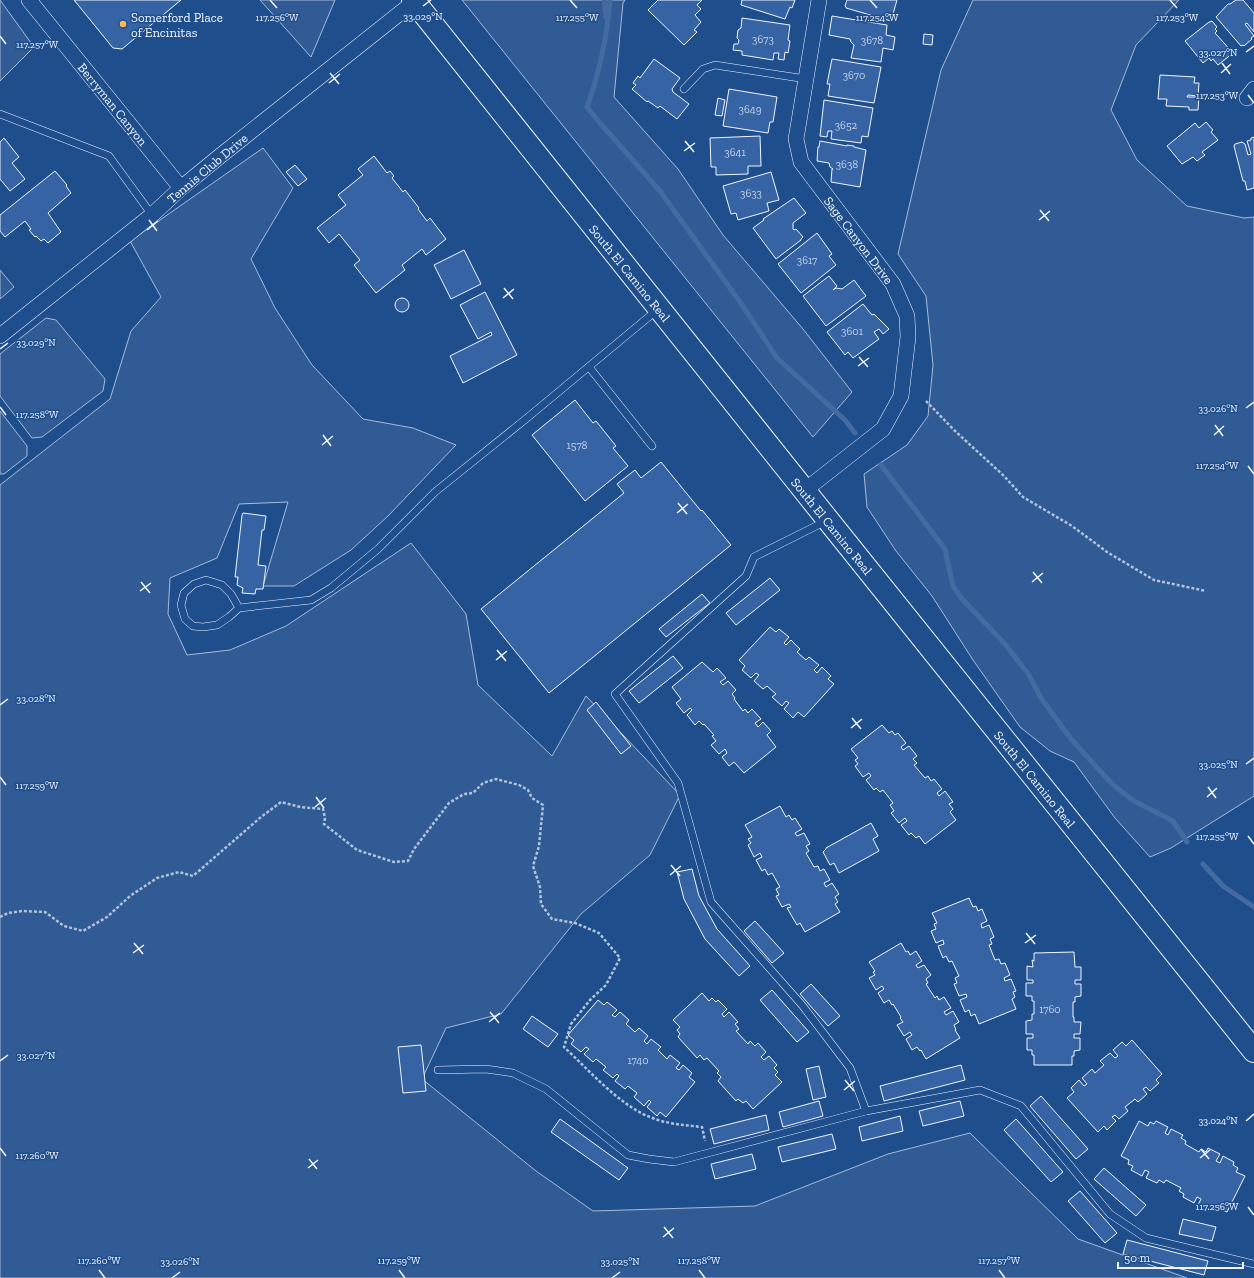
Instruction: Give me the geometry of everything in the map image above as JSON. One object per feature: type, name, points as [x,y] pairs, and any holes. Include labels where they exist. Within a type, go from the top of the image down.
[{"type":"main road","name":"South El Camino Real","points":[[413,1],[1254,1051]]},
{"type":"street","name":"Berryman Canyon","points":[[30,0],[181,188]]},
{"type":"street","name":"Sage Canyon Drive","points":[[804,491],[883,429],[901,396],[908,337],[907,316],[893,284],[801,162],[796,138],[819,0]]},
{"type":"street","name":"Tennis Club Drive","points":[[0,336],[152,215],[181,188],[413,1]]},
{"type":"lane","points":[[684,89],[703,69],[716,65],[806,79]]},
{"type":"lane","points":[[0,114],[109,156],[152,215]]},
{"type":"lane","points":[[240,608],[231,594],[222,585],[206,580],[194,584],[184,593],[181,605],[185,619],[194,626],[203,627],[217,625],[229,618],[240,608],[311,600],[331,588],[378,550],[435,492],[589,367],[658,308]]},
{"type":"lane","points":[[589,367],[652,446]]},
{"type":"lane","points":[[828,520],[754,557],[746,576],[615,694],[678,784],[711,902],[802,1005],[850,1068],[866,1111]]},
{"type":"lane","points":[[438,1070],[486,1068],[513,1073],[546,1089],[628,1155],[674,1162],[866,1111],[980,1090],[1021,1106],[1110,1214],[1146,1238],[1254,1264]]},
{"type":"path","points":[[926,401],[1024,497],[1072,526],[1107,552],[1154,580],[1206,591]]},
{"type":"path","points":[[0,917],[8,913],[22,911],[45,912],[64,926],[83,931],[106,917],[130,896],[157,878],[179,872],[193,876],[249,827],[281,802],[323,809],[325,818],[324,824],[357,850],[394,862],[408,861],[414,849],[449,802],[464,794],[473,793],[483,783],[496,779],[519,785],[528,790],[532,798],[544,805],[539,846],[533,866],[540,887],[541,904],[552,919],[575,922],[599,933],[620,958],[606,985],[590,1000],[571,1024],[564,1047],[632,1108],[651,1118],[673,1124],[702,1126],[708,1153]]},
{"type":"shaded area","points":[[0,0],[34,47],[0,81]]},
{"type":"shaded area","points":[[260,0],[335,0],[311,57]]},
{"type":"shaded area","points":[[462,0],[625,0],[623,3],[614,97],[678,169],[723,235],[803,329],[852,392],[813,437]]},
{"type":"shaded area","points":[[973,0],[1179,0],[1136,45],[1111,110],[1137,160],[1187,206],[1244,218],[1254,217],[1254,796],[1171,848],[1150,857],[1115,818],[1074,762],[1050,751],[1020,727],[973,660],[932,596],[896,551],[867,507],[864,474],[907,445],[928,416],[933,365],[926,296],[898,254],[941,70]]},
{"type":"shaded area","points":[[263,148],[293,188],[251,259],[275,308],[312,365],[363,419],[413,428],[456,445],[388,516],[351,550],[294,586],[263,586],[288,502],[239,504],[217,558],[170,578],[168,614],[187,655],[230,650],[286,626],[411,543],[466,614],[478,685],[552,756],[586,696],[680,795],[650,855],[581,914],[501,1014],[446,1028],[422,1079],[536,1171],[593,1211],[755,1206],[888,1154],[970,1133],[1078,1239],[1187,1278],[0,1278],[0,485],[110,399],[131,331],[161,297],[130,241]]},
{"type":"shaded area","points":[[0,270],[14,287],[0,299]]},
{"type":"shaded area","points":[[46,318],[56,320],[105,379],[103,391],[42,437],[32,438],[0,396],[0,354]]},
{"type":"shaded area","points":[[0,411],[27,446],[27,456],[4,474],[0,474]]},
{"type":"building","name":"Somerford Place of Encinitas","points":[[74,0],[181,0],[122,49],[113,48]]},
{"type":"building","points":[[658,0],[702,0],[697,5],[701,9],[695,15],[701,22],[694,30],[697,32],[684,45],[648,10]]},
{"type":"building","points":[[742,0],[795,0],[785,19],[741,5]]},
{"type":"building","points":[[847,0],[897,0],[891,21],[846,8],[845,6]]},
{"type":"building","points":[[1236,0],[1243,0],[1254,13],[1254,32],[1247,23],[1245,24],[1254,36],[1244,46],[1241,46],[1216,17],[1228,4]]},
{"type":"building","points":[[832,16],[887,25],[886,35],[895,37],[893,50],[883,48],[881,62],[851,58],[854,45],[850,39],[829,35]]},
{"type":"building","points":[[742,18],[790,25],[788,53],[785,52],[784,60],[778,59],[779,53],[774,53],[773,60],[742,55],[742,51],[733,50],[734,44],[738,44],[738,30],[741,28]]},
{"type":"building","points":[[1212,21],[1217,27],[1215,29],[1217,31],[1215,33],[1233,53],[1218,65],[1213,59],[1211,61],[1209,58],[1203,63],[1185,41]]},
{"type":"building","points":[[924,34],[933,35],[932,45],[923,44]]},
{"type":"building","points":[[654,59],[680,78],[672,89],[673,92],[689,104],[677,119],[660,106],[658,108],[648,101],[647,102],[632,89],[636,85],[633,83],[638,76],[640,78]]},
{"type":"building","points":[[832,59],[881,67],[874,103],[828,96],[830,84],[827,84]]},
{"type":"building","points":[[1160,75],[1195,77],[1194,83],[1199,83],[1198,96],[1188,95],[1187,97],[1199,97],[1198,110],[1189,110],[1189,107],[1166,106],[1167,99],[1158,99]]},
{"type":"building","points":[[729,89],[777,97],[773,122],[770,122],[768,133],[723,126]]},
{"type":"building","points":[[718,98],[725,100],[722,116],[715,115]]},
{"type":"building","points":[[824,100],[873,108],[868,137],[862,136],[861,143],[831,139],[832,131],[828,131],[827,137],[820,136]]},
{"type":"building","points":[[1206,122],[1213,130],[1211,132],[1218,140],[1202,152],[1205,155],[1197,161],[1193,157],[1182,164],[1167,146],[1195,123],[1199,128]]},
{"type":"building","points":[[760,136],[761,166],[748,166],[748,174],[716,175],[716,167],[711,167],[710,138]]},
{"type":"building","points":[[1254,137],[1254,188],[1247,190],[1245,181],[1243,181],[1234,146],[1235,144],[1242,142],[1245,144],[1248,155],[1251,154],[1247,141]]},
{"type":"building","points":[[4,138],[19,157],[12,163],[25,179],[10,191],[0,179],[0,142]]},
{"type":"building","points":[[820,141],[854,146],[866,150],[860,187],[831,182],[833,169],[830,167],[829,163],[817,161]]},
{"type":"building","points":[[374,156],[387,173],[390,171],[394,176],[392,178],[403,192],[405,190],[427,221],[430,218],[446,239],[426,255],[422,249],[402,265],[405,270],[376,293],[354,265],[360,260],[339,234],[329,243],[317,228],[346,205],[338,195],[363,175],[358,169]]},
{"type":"building","points":[[295,165],[307,179],[298,186],[286,172]]},
{"type":"building","points":[[55,171],[67,185],[66,186],[71,193],[48,213],[61,232],[48,243],[44,239],[41,241],[29,230],[31,229],[25,221],[5,237],[0,231],[0,215]]},
{"type":"building","points":[[771,172],[779,200],[767,203],[769,211],[738,220],[736,213],[731,214],[723,186]]},
{"type":"building","points":[[794,198],[806,213],[793,223],[793,229],[796,229],[803,237],[776,259],[753,228],[764,220],[763,219]]},
{"type":"building","points":[[817,233],[832,254],[829,256],[836,265],[801,293],[778,264]]},
{"type":"building","points":[[464,250],[481,284],[451,299],[434,265]]},
{"type":"building","points":[[829,276],[837,286],[833,290],[836,288],[842,289],[854,280],[866,296],[826,326],[803,296]]},
{"type":"building","points":[[485,292],[517,355],[463,383],[450,356],[492,335],[491,332],[478,339],[460,305]]},
{"type":"building","points":[[399,298],[405,298],[409,302],[409,308],[405,312],[399,312],[395,308],[395,302]]},
{"type":"building","points":[[863,304],[872,315],[874,314],[889,329],[883,334],[879,329],[874,332],[879,339],[853,358],[848,352],[845,355],[827,332]]},
{"type":"building","points":[[575,400],[593,423],[596,421],[616,446],[613,448],[628,466],[585,501],[532,435]]},
{"type":"building","points":[[661,462],[731,545],[549,693],[481,609],[624,493],[617,484],[635,470],[641,478]]},
{"type":"building","points":[[243,513],[266,516],[264,530],[262,530],[258,565],[266,566],[263,589],[256,589],[255,594],[242,593],[243,588],[237,585],[238,577],[235,577]]},
{"type":"building","points":[[770,578],[780,590],[736,625],[726,613]]},
{"type":"building","points":[[702,594],[710,603],[666,637],[659,629]]},
{"type":"building","points":[[770,627],[776,632],[779,629],[789,637],[784,643],[786,645],[791,640],[800,649],[797,652],[806,660],[809,657],[819,665],[814,670],[817,673],[822,667],[831,676],[828,679],[834,684],[804,717],[798,712],[793,718],[784,709],[789,703],[786,701],[782,706],[772,697],[776,694],[767,686],[763,689],[754,681],[759,675],[756,673],[751,678],[742,670],[745,666],[739,660]]},
{"type":"building","points":[[673,656],[683,668],[639,703],[629,691]]},
{"type":"building","points":[[702,662],[713,672],[717,668],[726,678],[720,682],[723,685],[728,681],[736,690],[732,694],[743,711],[745,709],[748,713],[752,709],[761,719],[755,723],[758,727],[763,722],[771,731],[767,735],[776,747],[744,773],[734,762],[729,766],[722,757],[727,753],[725,749],[719,754],[711,745],[716,741],[712,736],[714,735],[704,724],[703,725],[699,721],[695,725],[687,715],[692,710],[690,708],[684,713],[676,703],[681,699],[672,687]]},
{"type":"building","points":[[596,702],[631,746],[621,754],[587,710]]},
{"type":"building","points":[[882,725],[889,733],[892,731],[895,735],[898,733],[906,743],[901,747],[903,750],[909,746],[917,756],[913,759],[917,763],[914,765],[925,778],[928,776],[931,781],[934,779],[942,789],[937,793],[939,796],[945,791],[953,802],[949,804],[953,809],[950,812],[956,820],[925,844],[919,836],[916,838],[911,833],[909,835],[901,825],[907,821],[905,818],[899,823],[891,813],[894,811],[890,805],[893,803],[883,790],[880,792],[876,788],[874,790],[866,780],[871,776],[869,773],[863,777],[855,766],[858,764],[855,760],[858,758],[851,749]]},
{"type":"building","points":[[780,806],[786,817],[789,815],[792,820],[795,818],[802,829],[795,833],[797,836],[804,833],[810,844],[806,846],[809,851],[806,853],[814,867],[818,866],[820,871],[824,869],[830,880],[824,883],[826,887],[832,883],[839,894],[835,897],[838,902],[835,904],[840,912],[805,932],[800,923],[797,925],[787,908],[791,907],[789,904],[782,907],[776,896],[779,895],[776,889],[780,887],[772,873],[768,875],[765,869],[762,871],[756,860],[762,857],[760,853],[754,857],[748,845],[751,843],[748,839],[752,837],[745,825]]},
{"type":"building","points":[[871,823],[878,836],[873,839],[879,851],[839,873],[834,863],[830,865],[823,852],[826,848]]},
{"type":"building","points":[[692,869],[699,896],[717,929],[750,966],[739,976],[705,939],[684,899],[677,872]]},
{"type":"building","points":[[969,898],[973,907],[976,906],[978,911],[982,909],[987,921],[981,924],[982,928],[989,925],[994,937],[990,939],[992,944],[989,945],[995,960],[999,959],[1001,964],[1005,963],[1010,975],[1004,978],[1005,981],[1011,979],[1016,991],[1013,992],[1015,997],[1012,999],[1016,1009],[979,1024],[975,1014],[971,1016],[969,1010],[965,1012],[960,1000],[967,997],[966,994],[959,996],[954,984],[957,983],[955,978],[959,976],[952,961],[949,962],[946,956],[943,958],[938,946],[944,944],[943,940],[936,943],[931,931],[936,929],[934,924],[937,923],[932,913]]},
{"type":"building","points":[[755,921],[784,953],[772,963],[744,931]]},
{"type":"building","points":[[901,943],[906,952],[908,951],[910,955],[916,951],[922,961],[916,965],[918,968],[924,965],[931,975],[926,979],[928,983],[926,984],[935,998],[937,996],[939,1000],[944,997],[951,1008],[944,1012],[946,1015],[953,1011],[959,1022],[954,1025],[960,1038],[926,1059],[921,1050],[920,1051],[917,1047],[912,1050],[906,1039],[912,1035],[910,1032],[904,1036],[897,1025],[903,1022],[900,1018],[901,1017],[889,1000],[884,1003],[878,993],[884,989],[882,986],[876,990],[869,978],[875,975],[873,972],[875,971],[869,962]]},
{"type":"building","points":[[1074,952],[1075,967],[1081,967],[1081,980],[1075,980],[1075,984],[1081,984],[1081,996],[1075,997],[1075,1002],[1073,1002],[1074,1022],[1081,1022],[1080,1034],[1074,1034],[1074,1038],[1080,1038],[1080,1050],[1074,1051],[1074,1056],[1072,1056],[1072,1065],[1034,1065],[1034,1055],[1032,1055],[1032,1050],[1027,1050],[1027,1038],[1033,1038],[1033,1034],[1026,1034],[1026,1021],[1032,1020],[1032,1014],[1034,1014],[1034,1001],[1032,1001],[1032,996],[1026,996],[1026,983],[1033,983],[1033,980],[1027,980],[1027,966],[1033,967],[1032,960],[1034,961],[1034,953]]},
{"type":"building","points":[[811,984],[840,1016],[828,1026],[800,994]]},
{"type":"building","points":[[772,990],[809,1032],[797,1042],[760,1000]]},
{"type":"building","points":[[702,993],[709,1001],[712,998],[716,1002],[718,1000],[727,1009],[722,1014],[724,1017],[729,1012],[738,1022],[735,1024],[739,1029],[736,1031],[748,1044],[750,1041],[755,1046],[758,1043],[766,1052],[761,1057],[764,1060],[769,1056],[777,1065],[774,1068],[778,1072],[775,1075],[782,1082],[753,1109],[746,1101],[743,1103],[738,1099],[736,1101],[718,1081],[721,1077],[717,1073],[719,1071],[707,1058],[704,1060],[700,1055],[697,1058],[678,1037],[680,1034],[677,1030],[680,1027],[673,1020]]},
{"type":"building","points":[[598,1000],[604,1005],[607,1002],[617,1010],[612,1015],[615,1017],[620,1012],[629,1020],[626,1024],[635,1032],[639,1028],[648,1036],[644,1041],[647,1044],[651,1039],[661,1047],[658,1050],[667,1059],[670,1055],[680,1063],[676,1068],[679,1070],[683,1065],[692,1073],[689,1077],[695,1082],[666,1117],[660,1112],[657,1116],[647,1107],[651,1102],[649,1100],[644,1106],[634,1097],[637,1093],[628,1086],[625,1089],[615,1081],[619,1076],[617,1074],[613,1078],[603,1070],[606,1067],[596,1059],[593,1062],[584,1054],[589,1049],[586,1047],[581,1052],[571,1044],[574,1040],[568,1035]]},
{"type":"building","points":[[532,1016],[558,1034],[548,1047],[523,1029]]},
{"type":"building","points":[[1132,1040],[1162,1074],[1156,1080],[1159,1083],[1150,1091],[1146,1087],[1143,1089],[1147,1094],[1138,1102],[1135,1099],[1125,1107],[1128,1111],[1119,1119],[1115,1115],[1112,1117],[1116,1121],[1107,1130],[1104,1126],[1098,1132],[1067,1098],[1074,1092],[1071,1088],[1079,1080],[1084,1086],[1087,1084],[1082,1078],[1092,1069],[1095,1073],[1104,1065],[1100,1061],[1110,1053],[1115,1058],[1118,1056],[1113,1050],[1122,1042],[1126,1046]]},
{"type":"building","points":[[421,1045],[426,1091],[403,1093],[398,1047]]},
{"type":"building","points":[[961,1065],[965,1080],[884,1101],[880,1086]]},
{"type":"building","points":[[819,1066],[826,1097],[813,1100],[806,1069]]},
{"type":"building","points":[[1041,1096],[1088,1149],[1076,1159],[1030,1106]]},
{"type":"building","points":[[819,1101],[823,1116],[783,1127],[779,1112]]},
{"type":"building","points":[[960,1101],[964,1116],[923,1126],[919,1111]]},
{"type":"building","points":[[766,1115],[769,1130],[714,1144],[710,1129]]},
{"type":"building","points":[[900,1116],[903,1131],[862,1141],[859,1127]]},
{"type":"building","points":[[560,1119],[628,1168],[619,1180],[551,1132]]},
{"type":"building","points":[[1016,1119],[1063,1172],[1051,1182],[1004,1130]]},
{"type":"building","points":[[1139,1121],[1148,1126],[1150,1122],[1154,1124],[1156,1121],[1168,1127],[1165,1133],[1168,1135],[1171,1129],[1183,1135],[1181,1138],[1186,1141],[1185,1144],[1199,1152],[1201,1149],[1206,1152],[1208,1148],[1220,1154],[1216,1161],[1220,1163],[1223,1156],[1234,1162],[1233,1165],[1238,1168],[1236,1172],[1245,1176],[1227,1212],[1217,1207],[1215,1210],[1210,1207],[1209,1211],[1198,1205],[1201,1199],[1197,1197],[1194,1203],[1183,1197],[1184,1194],[1179,1191],[1181,1188],[1166,1180],[1164,1183],[1159,1180],[1157,1183],[1146,1178],[1149,1172],[1145,1170],[1142,1176],[1131,1170],[1133,1166],[1128,1164],[1129,1160],[1121,1156]]},
{"type":"building","points":[[832,1134],[836,1149],[782,1162],[778,1147]]},
{"type":"building","points":[[752,1154],[756,1169],[715,1179],[711,1164]]},
{"type":"building","points":[[1104,1168],[1146,1205],[1136,1216],[1094,1179]]},
{"type":"building","points":[[1080,1191],[1117,1233],[1105,1243],[1068,1201]]},
{"type":"building","points":[[1183,1219],[1216,1227],[1212,1241],[1179,1234]]},
{"type":"building","points":[[1127,1240],[1208,1261],[1204,1275],[1123,1254]]},
{"type":"waterway","points":[[604,0],[606,17]]},
{"type":"waterway","points":[[610,0],[602,54],[596,80],[587,107],[660,191],[740,302],[777,358],[845,420],[855,433]]},
{"type":"waterway","points":[[881,465],[945,549],[953,586],[962,599],[1005,644],[1029,675],[1041,698],[1071,739],[1112,784],[1134,801],[1173,821],[1187,842]]},
{"type":"waterway","points":[[1203,864],[1223,886],[1254,907]]},
{"type":"place","name":"Somerford Place of Encinitas","points":[[123,24]]}]
